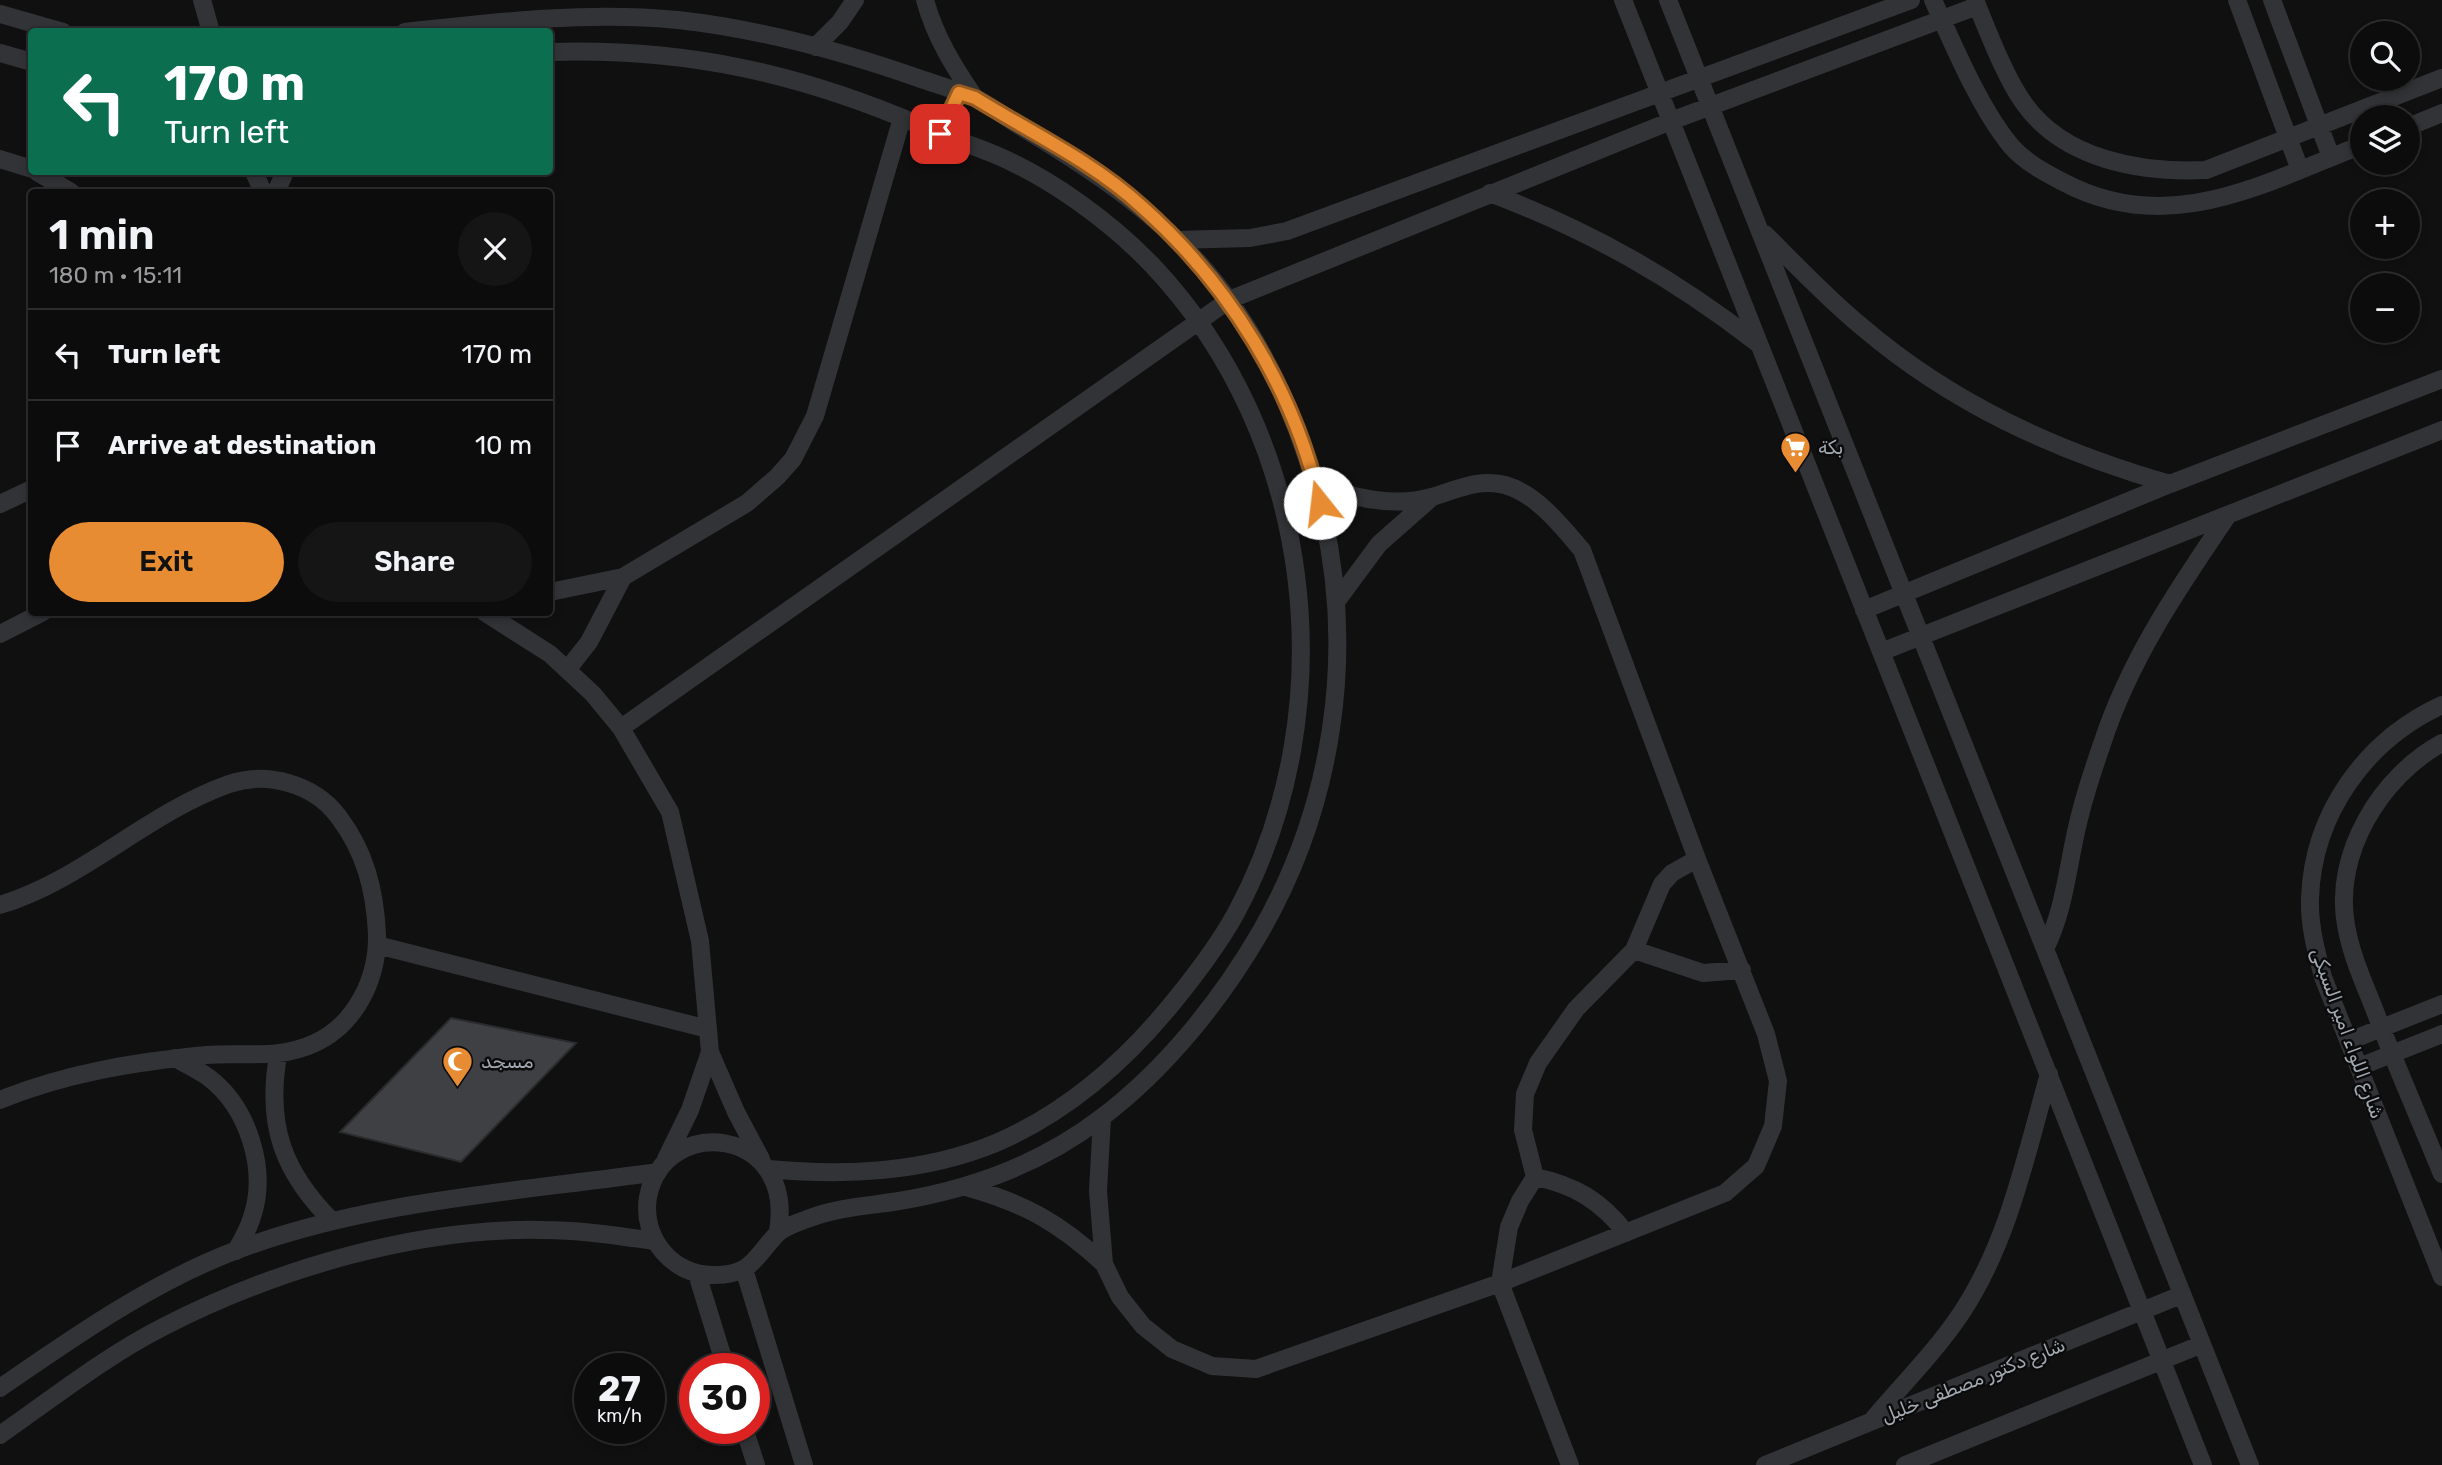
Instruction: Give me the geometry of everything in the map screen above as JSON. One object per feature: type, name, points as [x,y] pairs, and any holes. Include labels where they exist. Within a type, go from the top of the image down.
[{"type":"street","points":[[202,0],[210,28]]},
{"type":"street","points":[[815,47],[840,23],[855,0]]},
{"type":"street","points":[[925,0],[930,20],[967,95]]},
{"type":"street","points":[[1623,0],[2049,1074],[2140,1312],[2203,1465]]},
{"type":"street","points":[[1668,0],[2200,1345],[2250,1465]]},
{"type":"street","points":[[1176,240],[1225,240],[1287,231],[1911,0]]},
{"type":"street","points":[[1933,0],[1995,125],[2013,148],[2035,167],[2082,192],[2125,205],[2174,208],[2238,193],[2350,150]]},
{"type":"street","points":[[2237,0],[2300,170]]},
{"type":"street","points":[[2272,0],[2331,157]]},
{"type":"street","points":[[621,728],[1229,300],[1671,121],[1942,20],[1976,3],[2021,100],[2035,117],[2085,151],[2124,165],[2149,170],[2206,170],[2442,78]]},
{"type":"street","points":[[0,14],[49,28]]},
{"type":"street","points":[[450,28],[586,16],[676,20],[738,29],[815,47],[884,66],[967,95],[1095,173],[1140,204],[1176,240],[1229,300],[1266,362],[1291,416],[1316,484],[1329,543],[1336,602],[1338,647],[1334,713],[1320,788],[1296,860],[1262,928],[1227,984],[1185,1037],[1101,1118],[1059,1146],[1014,1169],[966,1187],[897,1202],[856,1206],[816,1216],[778,1231]]},
{"type":"street","points":[[0,1388],[81,1333],[155,1290],[236,1251],[332,1221],[419,1204],[660,1169],[680,1151],[701,1143],[724,1143],[745,1149],[766,1166],[859,1173],[949,1159],[993,1144],[1036,1124],[1076,1099],[1158,1021],[1200,969],[1236,913],[1265,846],[1286,776],[1298,690],[1299,599],[1283,499],[1263,438],[1235,379],[1199,321],[1144,258],[1118,234],[1060,191],[1000,156],[809,84],[740,66],[671,54],[553,52]]},
{"type":"street","points":[[0,53],[28,61]]},
{"type":"street","points":[[940,134],[967,95]]},
{"type":"street","points":[[2420,122],[2442,113]]},
{"type":"street","points":[[553,591],[622,577],[747,503],[777,477],[806,438],[815,416],[902,118]]},
{"type":"street","points":[[0,159],[28,168]]},
{"type":"street","points":[[42,175],[66,189]]},
{"type":"street","points":[[1490,193],[1548,215],[1637,260],[1710,306],[1759,344]]},
{"type":"street","points":[[1759,228],[1860,326],[1916,369],[1965,400],[2038,439],[2103,465],[2170,484]]},
{"type":"street","points":[[1864,610],[2170,484],[2442,379]]},
{"type":"street","points":[[1881,652],[2442,430]]},
{"type":"street","points":[[966,1187],[1005,1198],[1041,1214],[1074,1236],[1104,1264],[1120,1297],[1135,1316],[1172,1349],[1212,1366],[1256,1369],[1500,1283],[1725,1193],[1756,1166],[1773,1126],[1778,1081],[1766,1034],[1697,859],[1583,550],[1549,511],[1505,485],[1467,484],[1430,498],[1402,501],[1372,500],[1343,494],[1316,484]]},
{"type":"street","points":[[0,504],[28,491]]},
{"type":"street","points":[[1336,602],[1379,544],[1430,498]]},
{"type":"street","points":[[2045,949],[2060,911],[2080,814],[2103,740],[2134,667],[2172,598],[2228,514]]},
{"type":"street","points":[[567,670],[589,642],[622,577]]},
{"type":"street","points":[[0,634],[35,616]]},
{"type":"street","points":[[508,618],[593,694],[621,728],[670,812],[700,941],[710,1052],[736,1112],[778,1188],[782,1209],[778,1231],[765,1253],[744,1269],[721,1276],[697,1274],[680,1267],[666,1256],[655,1241],[647,1218],[649,1195],[690,1110],[710,1052]]},
{"type":"street","name":"شارع اللواء امير السبكى","points":[[2442,705],[2400,729],[2370,755],[2345,786],[2326,821],[2315,859],[2310,899],[2313,939],[2323,977],[2442,1276]]},
{"type":"street","name":"شارع اللواء امير السبكى","points":[[2442,743],[2427,751],[2396,777],[2372,809],[2355,845],[2346,884],[2345,923],[2355,962],[2442,1174]]},
{"type":"street","points":[[0,905],[27,897],[170,812],[230,783],[266,779],[301,786],[311,792],[330,805],[352,834],[367,869],[376,906],[377,945],[370,983],[349,1017],[317,1042],[278,1056],[229,1053],[98,1069],[0,1100]]},
{"type":"street","points":[[1570,1465],[1500,1283],[1509,1227],[1535,1177],[1523,1130],[1525,1094],[1538,1063],[1555,1035],[1576,1009],[1634,950],[1662,884],[1683,865],[1697,859]]},
{"type":"street","points":[[377,945],[708,1029]]},
{"type":"street","points":[[1634,950],[1703,974],[1742,970]]},
{"type":"street","points":[[2348,1041],[2442,1004]]},
{"type":"street","points":[[2359,1067],[2442,1034]]},
{"type":"street","points":[[278,1056],[274,1109],[278,1135],[290,1167],[308,1197],[332,1221]]},
{"type":"street","points":[[175,1058],[209,1077],[235,1105],[252,1140],[258,1178],[253,1216],[236,1251]]},
{"type":"street","points":[[1871,1421],[1961,1314],[1985,1271],[2013,1201],[2049,1074]]},
{"type":"street","points":[[1101,1118],[1098,1191],[1104,1264]]},
{"type":"street","points":[[252,1140],[278,1135]]},
{"type":"street","points":[[1535,1177],[1563,1182],[1588,1194],[1609,1211],[1626,1233]]},
{"type":"street","points":[[0,1435],[90,1372],[161,1328],[238,1292],[324,1262],[431,1238],[487,1231],[599,1233],[655,1241]]},
{"type":"street","points":[[744,1269],[804,1465]]},
{"type":"street","points":[[697,1274],[721,1353]]},
{"type":"street","name":"شارع دكتور مصطفى خليل","points":[[1765,1465],[2181,1295]]},
{"type":"street","points":[[1905,1465],[2200,1345]]},
{"type":"street","points":[[749,1444],[756,1465]]},
{"type":"building","name":"مسجد","points":[[451,1018],[576,1043],[461,1162],[340,1132]]},
{"type":"place","name":"بكة","points":[[1795,474]]},
{"type":"place","name":"مسجد","points":[[458,1088]]},
{"type":"route","points":[[940,134],[959,93],[975,98],[1073,157],[1140,204],[1229,300],[1266,362],[1291,416],[1316,484],[1320,503]]}]
